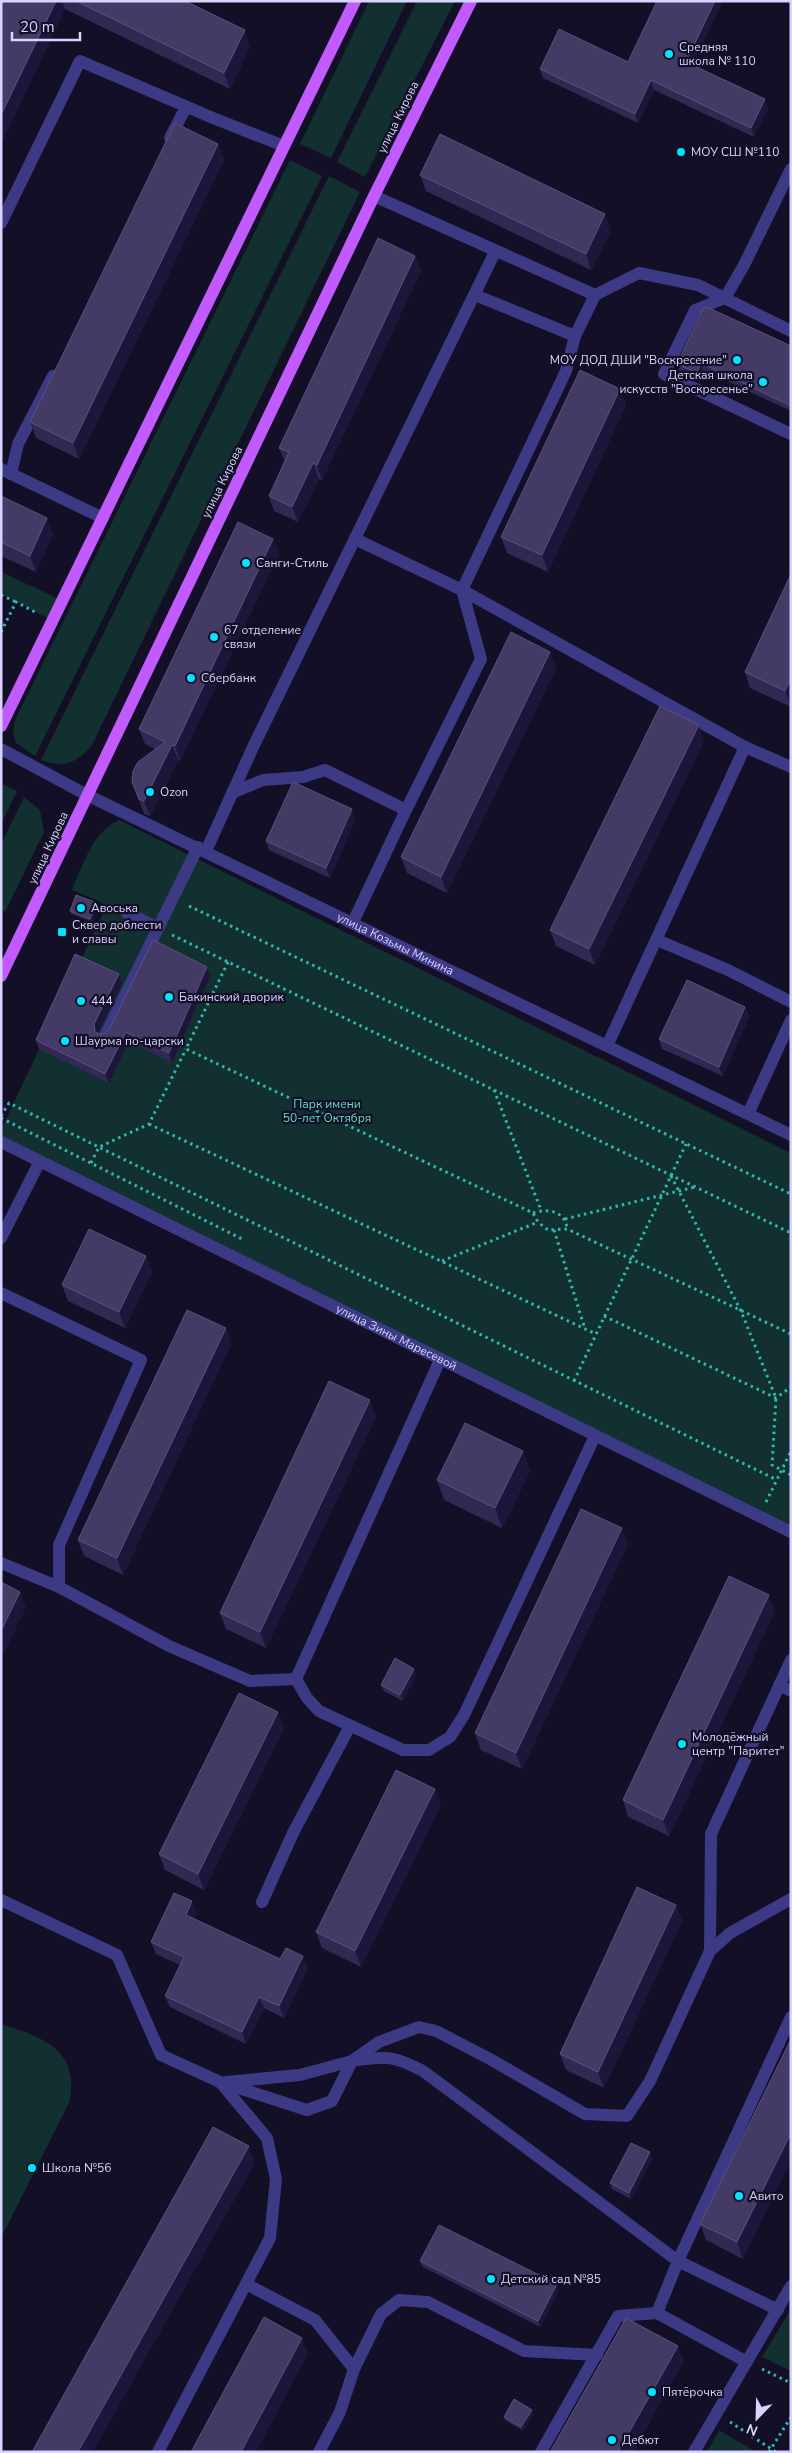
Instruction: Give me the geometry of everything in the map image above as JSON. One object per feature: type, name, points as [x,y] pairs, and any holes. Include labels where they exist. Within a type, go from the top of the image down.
[{"type":"main road","points":[[1,726],[355,1]]},
{"type":"main road","name":"улица Кирова","points":[[1,976],[374,196],[471,1]]},
{"type":"street","points":[[1,223],[80,61],[186,107],[284,146]]},
{"type":"street","points":[[164,151],[186,107]]},
{"type":"street","points":[[791,169],[744,265],[725,298],[695,310],[664,374],[791,434]]},
{"type":"street","points":[[374,196],[595,295]]},
{"type":"street","points":[[105,1036],[172,898],[202,849],[232,793],[496,252]]},
{"type":"street","points":[[353,922],[406,810],[482,660],[462,590],[566,371],[575,336],[595,295],[639,273],[698,285],[791,331]]},
{"type":"street","points":[[475,295],[575,336]]},
{"type":"street","points":[[58,364],[6,472],[103,518]]},
{"type":"street","points":[[355,539],[462,590],[746,747],[791,767]]},
{"type":"street","points":[[607,1046],[746,747]]},
{"type":"street","name":"улица Козьмы Минина","points":[[1,749],[87,795],[791,1135]]},
{"type":"street","points":[[232,793],[262,780],[303,777],[325,770],[406,810]]},
{"type":"street","points":[[127,913],[158,928]]},
{"type":"street","points":[[657,940],[728,970],[791,1002]]},
{"type":"street","points":[[748,1114],[791,1020]]},
{"type":"street","name":"улица Зины Маресевой","points":[[1,1142],[791,1532]]},
{"type":"street","points":[[1,1238],[40,1161]]},
{"type":"street","points":[[1,1293],[141,1360],[59,1545],[59,1587]]},
{"type":"street","points":[[296,1679],[440,1360]]},
{"type":"street","points":[[296,1679],[307,1698],[319,1711],[403,1750],[429,1750],[450,1737],[464,1715],[595,1436]]},
{"type":"street","points":[[1,1563],[59,1587],[169,1646],[250,1681],[280,1678],[296,1679]]},
{"type":"street","points":[[710,1951],[711,1834],[785,1688],[791,1660]]},
{"type":"street","points":[[262,1902],[293,1833],[350,1726]]},
{"type":"street","points":[[1,1900],[117,1955],[161,2054],[223,2082],[307,2110],[332,2100],[352,2061],[379,2042],[419,2027],[436,2031],[490,2059],[584,2114],[626,2116],[650,2081],[710,1951],[730,1933],[791,1899]]},
{"type":"street","points":[[657,2313],[678,2261],[791,2017]]},
{"type":"street","points":[[223,2082],[300,2075],[352,2061],[382,2057],[400,2058],[424,2071],[678,2261],[778,2310]]},
{"type":"street","points":[[158,2452],[270,2238],[276,2179],[267,2138],[223,2082]]},
{"type":"street","points":[[246,2284],[315,2320],[354,2368]]},
{"type":"street","points":[[694,2452],[791,2286]]},
{"type":"street","points":[[318,2452],[340,2412],[354,2368],[381,2314],[400,2300],[428,2302],[524,2351],[597,2355]]},
{"type":"street","points":[[541,2452],[618,2316],[657,2313],[747,2362]]},
{"type":"path","points":[[1,596],[53,620]]},
{"type":"path","points":[[1,632],[16,602]]},
{"type":"path","points":[[172,898],[791,1194]]},
{"type":"path","points":[[158,928],[791,1233]]},
{"type":"path","points":[[91,1164],[99,1147],[149,1124],[228,962]]},
{"type":"path","points":[[186,1049],[533,1213],[538,1222],[548,1230],[567,1228],[791,1334]]},
{"type":"path","points":[[494,1090],[541,1210]]},
{"type":"path","points":[[1,1116],[8,1103],[777,1480]]},
{"type":"path","points":[[149,1124],[596,1334]]},
{"type":"path","points":[[574,1380],[686,1144]]},
{"type":"path","points":[[671,1176],[741,1311],[776,1398],[772,1465],[791,1475]]},
{"type":"path","points":[[533,1213],[541,1210],[552,1211],[565,1219],[696,1187]]},
{"type":"path","points":[[565,1219],[567,1228]]},
{"type":"path","points":[[440,1261],[538,1222]]},
{"type":"path","points":[[554,1230],[585,1329]]},
{"type":"path","points":[[604,1316],[776,1398]]},
{"type":"path","points":[[776,1398],[791,1387]]},
{"type":"path","points":[[759,1516],[791,1452]]},
{"type":"path","points":[[747,2362],[791,2383]]},
{"type":"path","points":[[717,2413],[770,2450],[776,2452]]},
{"type":"path","points":[[770,2450],[791,2417]]},
{"type":"green space","points":[[369,1],[407,1],[331,158],[300,144]]},
{"type":"green space","points":[[417,1],[455,1],[365,177],[337,162]]},
{"type":"green space","points":[[290,160],[322,176],[35,756],[16,743],[13,731],[15,720]]},
{"type":"green space","points":[[329,176],[360,192],[92,745],[81,756],[70,763],[57,764],[41,760]]},
{"type":"green space","points":[[1,572],[57,598],[47,618],[1,594]]},
{"type":"green space","points":[[1,783],[17,791],[1,824]]},
{"type":"green space","points":[[24,797],[40,810],[44,832],[5,912],[1,909],[1,844]]},
{"type":"green space","name":"Парк имени 50-лет Октября","points":[[119,820],[791,1153],[791,1527],[1,1137],[1,1130],[105,909],[99,901],[72,890],[74,884],[96,839],[110,825]]},
{"type":"green space","points":[[1,2024],[31,2034],[55,2048],[64,2058],[69,2070],[71,2085],[69,2103],[1,2238]]},
{"type":"green space","points":[[791,2309],[791,2371],[762,2357]]},
{"type":"green space","points":[[719,2430],[756,2452],[707,2452]]},
{"type":"building","points":[[4,1],[56,1],[1,115],[1,7]]},
{"type":"building","points":[[76,1],[185,1],[245,30],[224,73]]},
{"type":"building","name":"Средняя школа № 110","points":[[657,1],[715,1],[686,62],[765,99],[751,128],[651,80],[635,114],[540,69],[559,29],[628,62]]},
{"type":"building","points":[[175,123],[218,144],[73,443],[30,422]]},
{"type":"building","points":[[440,134],[605,214],[586,254],[420,175]]},
{"type":"building","points":[[378,238],[415,256],[317,465],[313,463],[292,507],[269,496],[289,452],[279,448]]},
{"type":"building","name":"МОУ ДОД ДШИ \"Воскресение\"","points":[[707,307],[791,346],[791,406],[701,363],[697,373],[677,364],[703,308]]},
{"type":"building","points":[[580,370],[620,389],[542,555],[501,537]]},
{"type":"building","points":[[1,496],[47,518],[30,556],[1,542]]},
{"type":"building","points":[[238,522],[273,539],[175,746],[172,745],[144,801],[139,799],[132,782],[133,771],[138,762],[165,742],[139,729]]},
{"type":"building","points":[[791,574],[791,679],[785,691],[745,672]]},
{"type":"building","points":[[511,632],[550,652],[441,877],[401,857]]},
{"type":"building","points":[[660,706],[699,725],[589,949],[550,930]]},
{"type":"building","points":[[293,782],[352,809],[326,868],[266,841]]},
{"type":"building","points":[[76,895],[97,903],[90,919],[70,911]]},
{"type":"building","points":[[153,940],[207,967],[169,1053],[126,1032],[105,1074],[36,1040],[75,954],[119,974],[94,1024],[95,1032],[102,1035],[109,1030]]},
{"type":"building","points":[[687,980],[745,1007],[719,1067],[659,1039]]},
{"type":"building","points":[[89,1229],[146,1256],[119,1312],[62,1285]]},
{"type":"building","points":[[187,1310],[226,1328],[117,1558],[78,1540]]},
{"type":"building","points":[[329,1381],[370,1400],[260,1632],[220,1613]]},
{"type":"building","points":[[465,1423],[523,1451],[495,1508],[437,1480]]},
{"type":"building","points":[[581,1509],[622,1528],[516,1753],[475,1733]]},
{"type":"building","points":[[729,1576],[769,1595],[663,1820],[623,1800]]},
{"type":"building","points":[[1,1582],[20,1592],[1,1631]]},
{"type":"building","points":[[395,1658],[414,1669],[400,1695],[381,1685]]},
{"type":"building","points":[[239,1693],[278,1712],[198,1874],[159,1854]]},
{"type":"building","points":[[396,1770],[435,1789],[355,1951],[316,1932]]},
{"type":"building","points":[[637,1887],[676,1905],[598,2072],[560,2054]]},
{"type":"building","points":[[174,1893],[192,1901],[186,1915],[280,1959],[286,1948],[303,1956],[279,2006],[259,1997],[242,2032],[165,1996],[184,1957],[151,1942]]},
{"type":"building","points":[[791,2039],[791,2133],[737,2242],[700,2224]]},
{"type":"building","points":[[213,2127],[249,2146],[78,2452],[32,2452]]},
{"type":"building","points":[[631,2143],[650,2152],[629,2193],[610,2183]]},
{"type":"building","name":"Детский сад №85","points":[[439,2225],[557,2284],[538,2321],[420,2261]]},
{"type":"building","points":[[264,2317],[302,2338],[241,2452],[191,2452]]},
{"type":"building","points":[[626,2318],[678,2346],[618,2452],[550,2452]]},
{"type":"building","points":[[514,2399],[532,2410],[521,2427],[504,2417]]},
{"type":"place","name":"Средняя школа № 110","points":[[669,54]]},
{"type":"place","name":"МОУ СШ №110","points":[[681,152]]},
{"type":"place","name":"МОУ ДОД ДШИ \"Воскресение\"","points":[[737,360]]},
{"type":"place","name":"Детская школа искусств \"Воскресенье\"","points":[[763,382]]},
{"type":"place","name":"Санги-Стиль","points":[[246,563]]},
{"type":"place","name":"67 отделение связи","points":[[214,637]]},
{"type":"place","name":"Сбербанк","points":[[191,678]]},
{"type":"place","name":"Ozon","points":[[150,792]]},
{"type":"place","name":"Авоська","points":[[81,908]]},
{"type":"place","name":"Сквер доблести и славы","points":[[62,932]]},
{"type":"place","name":"Бакинский дворик","points":[[169,997]]},
{"type":"place","name":"444","points":[[81,1001]]},
{"type":"place","name":"Шаурма по-царски","points":[[65,1041]]},
{"type":"place","name":"Молодёжный центр \"Паритет\"","points":[[682,1744]]},
{"type":"place","name":"Школа №56","points":[[32,2168]]},
{"type":"place","name":"Авито","points":[[739,2196]]},
{"type":"place","name":"Детский сад №85","points":[[491,2279]]},
{"type":"place","name":"Пятёрочка","points":[[652,2392]]},
{"type":"place","name":"Дебют","points":[[612,2440]]}]
